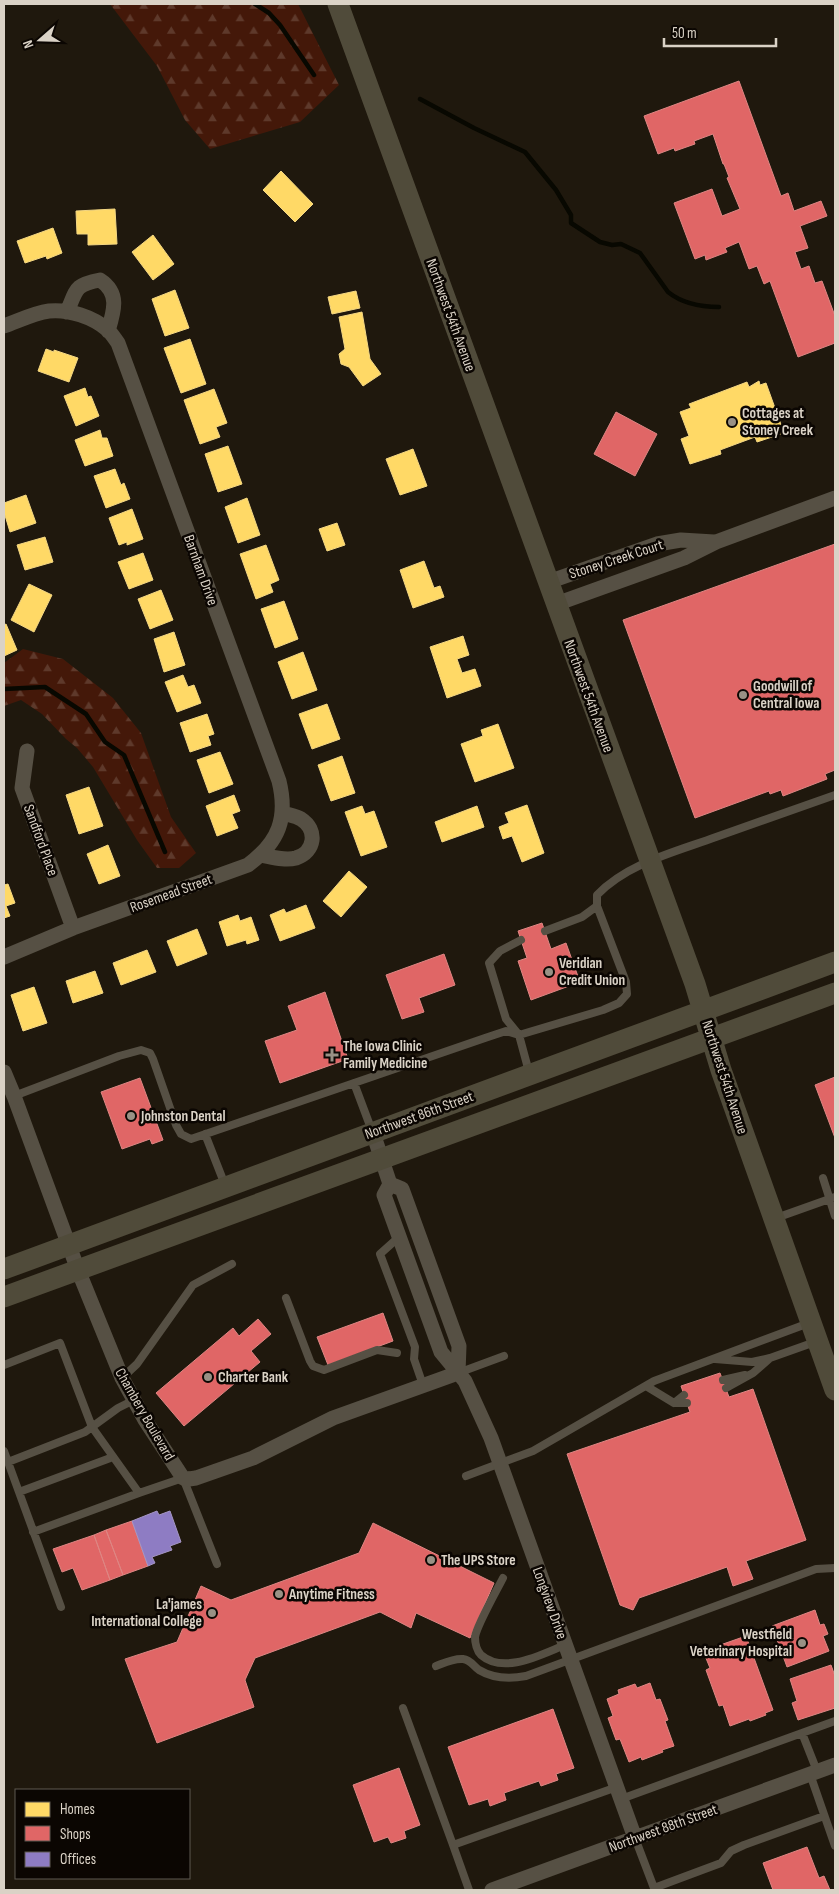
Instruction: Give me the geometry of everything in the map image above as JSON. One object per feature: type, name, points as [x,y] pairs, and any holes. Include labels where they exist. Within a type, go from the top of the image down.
[{"type":"main road","name":"Northwest 54th Avenue","points":[[338,4],[650,861],[835,1390]]},
{"type":"main road","name":"Northwest 86th Street","points":[[4,1270],[835,962]]},
{"type":"main road","name":"Northwest 86th Street","points":[[4,1297],[835,993]]},
{"type":"street","points":[[4,326],[48,311],[80,315],[108,331],[114,302],[112,291],[107,284],[100,280],[83,283],[76,289],[67,312]]},
{"type":"street","name":"Barnham Drive","points":[[108,331],[118,343],[279,781]]},
{"type":"street","name":"Stoney Creek Court","points":[[556,604],[684,558],[716,542],[835,498]]},
{"type":"street","name":"Stoney Creek Court","points":[[548,582],[657,544],[681,540],[716,542]]},
{"type":"street","name":"Sandford Place","points":[[27,751],[22,788],[73,928]]},
{"type":"street","name":"Rosemead Street","points":[[4,957],[73,928],[239,869],[261,855],[272,843],[279,829],[283,813],[283,797],[279,781]]},
{"type":"street","points":[[261,855],[289,859],[302,855],[310,849],[312,837],[307,824],[300,818],[283,813]]},
{"type":"street","name":"Chambery Boulevard","points":[[4,1072],[68,1245],[122,1378],[183,1478],[196,1478],[253,1458],[334,1418],[458,1373]]},
{"type":"street","name":"Longview Drive","points":[[373,1132],[390,1184],[384,1195],[441,1352],[469,1389],[491,1438],[635,1838]]},
{"type":"street","name":"Longview Drive","points":[[390,1184],[402,1189],[406,1198],[459,1346],[458,1373]]},
{"type":"street","name":"Northwest 88th Street","points":[[492,1890],[835,1765]]},
{"type":"lane","points":[[14,1096],[119,1056],[141,1050],[150,1053],[176,1125],[181,1134],[191,1139],[506,1032],[519,1035],[603,1010],[619,1003],[627,994],[626,982],[597,906],[597,894],[605,886],[617,877],[650,861],[835,795]]},
{"type":"lane","points":[[545,931],[582,917],[597,906]]},
{"type":"lane","points":[[521,940],[500,950],[489,963],[506,1019],[519,1035],[524,1060],[530,1074]]},
{"type":"lane","points":[[354,1083],[373,1132]]},
{"type":"lane","points":[[205,1134],[226,1187]]},
{"type":"lane","points":[[823,1178],[832,1198],[835,1216]]},
{"type":"lane","points":[[774,1219],[832,1198]]},
{"type":"lane","points":[[399,1237],[380,1254],[415,1347],[414,1359],[423,1385]]},
{"type":"lane","points":[[122,1378],[138,1364],[193,1285],[232,1264]]},
{"type":"lane","points":[[286,1298],[310,1361],[318,1368],[324,1370],[377,1350],[397,1353]]},
{"type":"lane","points":[[466,1476],[533,1451],[654,1381],[810,1322]]},
{"type":"lane","points":[[713,1359],[752,1362],[818,1342]]},
{"type":"lane","points":[[4,1364],[60,1343],[92,1427],[140,1493]]},
{"type":"lane","points":[[458,1373],[504,1356]]},
{"type":"lane","points":[[726,1388],[753,1373],[770,1358]]},
{"type":"lane","points":[[723,1380],[753,1373]]},
{"type":"lane","points":[[646,1386],[674,1403],[687,1403]]},
{"type":"lane","points":[[674,1403],[684,1395]]},
{"type":"lane","points":[[8,1462],[85,1432],[118,1408],[134,1400]]},
{"type":"lane","points":[[4,1451],[61,1607]]},
{"type":"lane","points":[[19,1492],[113,1457]]},
{"type":"lane","points":[[33,1532],[183,1478],[218,1564]]},
{"type":"lane","points":[[504,1578],[475,1636],[478,1652],[485,1658],[506,1664],[568,1652],[816,1569],[835,1568]]},
{"type":"lane","points":[[436,1666],[461,1659],[470,1661],[477,1668],[492,1676],[509,1678],[526,1676],[568,1652]]},
{"type":"lane","points":[[403,1708],[469,1890]]},
{"type":"lane","points":[[452,1846],[835,1721]]},
{"type":"lane","points":[[802,1733],[824,1816],[835,1846]]},
{"type":"lane","points":[[635,1838],[651,1889],[721,1863],[731,1852],[744,1846],[824,1816]]},
{"type":"green space","points":[[110,4],[298,4],[339,85],[300,122],[210,149],[185,120],[157,66]]},
{"type":"green space","points":[[23,649],[63,659],[113,698],[141,733],[171,817],[196,853],[179,868],[157,868],[137,840],[93,767],[77,748],[42,714],[21,700],[4,706],[4,663]]},
{"type":"building: Homes","points":[[281,171],[313,204],[295,222],[263,190]]},
{"type":"building: Homes","points":[[115,209],[117,244],[88,245],[88,234],[77,234],[76,211]]},
{"type":"building: Homes","points":[[53,228],[62,253],[47,259],[46,256],[25,263],[17,241]]},
{"type":"building: Homes","points":[[153,235],[174,264],[153,280],[132,252]]},
{"type":"building: Homes","points":[[175,290],[189,328],[165,336],[152,299]]},
{"type":"building: Homes","points":[[356,291],[360,308],[332,314],[328,297]]},
{"type":"building: Homes","points":[[362,312],[370,359],[381,374],[363,386],[349,367],[341,364],[339,354],[345,349],[339,317]]},
{"type":"building: Homes","points":[[190,339],[206,384],[181,393],[164,348]]},
{"type":"building: Homes","points":[[46,349],[78,358],[69,382],[38,371]]},
{"type":"building: Homes","name":"Cottages at Stoney Creek","points":[[759,381],[760,385],[766,383],[784,433],[757,442],[755,437],[720,450],[721,454],[690,464],[681,439],[689,436],[680,412],[691,408],[689,404],[747,382],[749,387]]},
{"type":"building: Homes","points":[[85,388],[88,397],[91,396],[99,416],[76,426],[64,396]]},
{"type":"building: Homes","points":[[214,389],[227,423],[216,427],[220,437],[200,444],[184,400]]},
{"type":"building: Homes","points":[[100,430],[102,438],[107,438],[113,456],[85,466],[75,440]]},
{"type":"building: Homes","points":[[228,446],[242,484],[218,492],[205,454]]},
{"type":"building: Homes","points":[[413,449],[427,486],[400,495],[386,459]]},
{"type":"building: Homes","points":[[115,469],[121,485],[124,483],[130,499],[106,508],[94,476]]},
{"type":"building: Homes","points":[[26,495],[36,523],[10,532],[4,512],[4,503]]},
{"type":"building: Homes","points":[[247,498],[260,535],[238,543],[225,507]]},
{"type":"building: Homes","points":[[132,509],[143,539],[127,545],[127,542],[119,545],[109,518]]},
{"type":"building: Homes","points":[[337,523],[345,545],[327,551],[319,529]]},
{"type":"building: Homes","points":[[45,537],[53,562],[25,570],[17,545]]},
{"type":"building: Homes","points":[[266,545],[279,580],[270,584],[273,592],[256,599],[240,554]]},
{"type":"building: Homes","points":[[143,553],[153,580],[129,589],[118,562]]},
{"type":"building: Homes","points":[[424,561],[434,588],[440,586],[444,597],[413,608],[400,570]]},
{"type":"building: Homes","points":[[29,584],[52,595],[34,632],[11,620]]},
{"type":"building: Homes","points":[[161,590],[173,620],[150,629],[138,599]]},
{"type":"building: Homes","points":[[284,601],[298,639],[275,648],[261,609]]},
{"type":"building: Homes","points":[[6,624],[17,650],[4,656],[4,625]]},
{"type":"building: Homes","points":[[174,632],[185,665],[164,672],[154,639]]},
{"type":"building: Homes","points":[[463,636],[469,655],[457,659],[462,673],[475,669],[481,686],[447,698],[430,647]]},
{"type":"building: Homes","points":[[303,652],[317,690],[292,699],[278,662]]},
{"type":"building: Homes","points":[[183,675],[188,687],[194,685],[201,703],[177,712],[165,682]]},
{"type":"building: Homes","points":[[327,704],[340,739],[312,749],[299,714]]},
{"type":"building: Homes","points":[[207,714],[214,734],[208,736],[211,745],[190,752],[180,723]]},
{"type":"building: Homes","points":[[498,724],[514,768],[475,782],[461,744],[483,736],[481,730]]},
{"type":"building: Homes","points":[[220,752],[233,784],[209,793],[197,760]]},
{"type":"building: Homes","points":[[342,756],[355,793],[331,801],[318,765]]},
{"type":"building: Homes","points":[[89,787],[103,826],[79,834],[66,795]]},
{"type":"building: Homes","points":[[234,795],[240,811],[232,814],[238,828],[217,836],[206,806]]},
{"type":"building: Homes","points":[[527,805],[544,853],[522,862],[512,836],[503,839],[499,827],[509,823],[505,813]]},
{"type":"building: Homes","points":[[362,806],[365,814],[374,811],[387,847],[361,856],[345,812]]},
{"type":"building: Homes","points":[[477,806],[484,827],[442,842],[435,822]]},
{"type":"building: Homes","points":[[108,845],[120,876],[99,884],[87,854]]},
{"type":"building: Homes","points":[[349,871],[367,887],[341,917],[323,901]]},
{"type":"building: Homes","points":[[8,884],[15,903],[6,906],[10,916],[4,918],[4,885]]},
{"type":"building: Homes","points":[[306,905],[315,928],[280,941],[270,915],[284,909],[286,913]]},
{"type":"building: Homes","points":[[238,915],[240,921],[251,917],[259,940],[247,944],[246,940],[227,946],[219,922]]},
{"type":"building: Homes","points":[[197,929],[207,954],[177,966],[167,941]]},
{"type":"building: Homes","points":[[147,950],[156,972],[121,985],[113,963]]},
{"type":"building: Homes","points":[[95,971],[103,993],[73,1003],[66,981]]},
{"type":"building: Homes","points":[[34,987],[47,1023],[23,1031],[11,995]]},
{"type":"building: Shops","points":[[739,81],[781,196],[788,193],[794,211],[821,201],[827,216],[800,226],[808,248],[795,252],[801,269],[809,266],[815,283],[822,281],[835,316],[835,343],[798,357],[770,281],[764,284],[757,266],[749,269],[739,242],[725,248],[727,252],[706,260],[705,255],[695,259],[674,203],[712,189],[722,216],[740,209],[727,178],[729,177],[713,134],[694,141],[695,144],[675,151],[674,148],[658,154],[644,116]]},
{"type":"building: Shops","points":[[616,412],[657,434],[635,476],[594,454]]},
{"type":"building: Shops","name":"Goodwill of Central Iowa","points":[[835,544],[835,770],[825,774],[827,779],[783,796],[781,790],[770,794],[769,791],[695,818],[623,620]]},
{"type":"building: Shops","name":"Veridian Credit Union","points":[[542,923],[551,949],[566,943],[580,982],[531,1000],[518,961],[527,958],[518,931]]},
{"type":"building: Shops","points":[[444,954],[455,985],[419,998],[424,1012],[402,1019],[386,975]]},
{"type":"building: Shops","points":[[325,992],[348,1059],[280,1083],[265,1041],[297,1030],[288,1006]]},
{"type":"building: Shops","points":[[835,1077],[835,1138],[815,1085]]},
{"type":"building: Shops","name":"Johnston Dental","points":[[140,1078],[163,1140],[152,1144],[150,1139],[122,1149],[101,1092]]},
{"type":"building: Shops","points":[[383,1313],[393,1341],[328,1365],[317,1337]]},
{"type":"building: Shops","name":"Charter Bank","points":[[258,1319],[271,1334],[251,1351],[260,1362],[184,1426],[156,1393],[233,1328],[239,1336]]},
{"type":"building: Shops","points":[[720,1373],[729,1397],[753,1389],[806,1540],[746,1561],[753,1579],[733,1586],[727,1567],[639,1598],[633,1610],[620,1605],[567,1454],[690,1412],[681,1386]]},
{"type":"building: Shops","points":[[132,1521],[148,1566],[123,1575],[106,1530]]},
{"type":"building: Shops","points":[[373,1523],[494,1583],[470,1638],[416,1613],[411,1628],[380,1612],[255,1658],[245,1680],[254,1707],[157,1743],[125,1659],[177,1642],[201,1586],[231,1600],[359,1553]]},
{"type":"building: Shops","points":[[106,1530],[123,1575],[110,1580],[94,1535]]},
{"type":"building: Shops","points":[[94,1535],[110,1580],[82,1590],[73,1568],[62,1572],[53,1549]]},
{"type":"building: Shops","name":"Westfield Veterinary Hospital","points":[[815,1610],[820,1625],[824,1624],[828,1634],[823,1636],[829,1651],[787,1667],[772,1626]]},
{"type":"building: Shops","points":[[746,1636],[773,1710],[750,1721],[749,1719],[730,1726],[723,1705],[719,1706],[706,1670],[710,1668],[703,1651]]},
{"type":"building: Shops","points":[[831,1665],[835,1676],[835,1708],[798,1720],[792,1703],[797,1701],[790,1679]]},
{"type":"building: Shops","points":[[650,1683],[656,1700],[660,1699],[668,1720],[665,1721],[674,1746],[642,1760],[641,1757],[629,1762],[620,1739],[616,1740],[608,1718],[613,1716],[607,1699],[619,1694],[618,1690],[635,1684],[637,1688]]},
{"type":"building: Shops","points":[[553,1709],[574,1768],[556,1774],[558,1780],[541,1786],[539,1781],[504,1793],[506,1800],[490,1806],[488,1799],[469,1805],[448,1747]]},
{"type":"building: Shops","points":[[399,1768],[420,1825],[404,1831],[406,1838],[391,1843],[388,1837],[374,1842],[353,1785]]},
{"type":"building: Shops","points":[[807,1847],[819,1878],[824,1876],[830,1890],[773,1890],[763,1863]]},
{"type":"building: Offices","points":[[157,1511],[159,1515],[170,1511],[181,1542],[170,1546],[172,1550],[152,1557],[155,1563],[148,1566],[132,1521]]},
{"type":"waterway","points":[[255,4],[269,13],[280,25],[314,75]]},
{"type":"waterway","points":[[420,99],[474,128],[525,152],[556,190],[571,215],[571,223],[600,242],[612,245],[621,244],[640,253],[668,292],[692,304],[719,307]]},
{"type":"waterway","points":[[4,689],[45,687],[86,714],[105,742],[124,755],[165,852]]},
{"type":"place","name":"Cottages at Stoney Creek","points":[[732,422]]},
{"type":"place","name":"Goodwill of Central Iowa","points":[[743,695]]},
{"type":"place","name":"Veridian Credit Union","points":[[549,972]]},
{"type":"place","name":"The Iowa Clinic Family Medicine","points":[[332,1055]]},
{"type":"place","name":"Johnston Dental","points":[[131,1116]]},
{"type":"place","name":"Charter Bank","points":[[208,1377]]},
{"type":"place","name":"The UPS Store","points":[[431,1560]]},
{"type":"place","name":"Anytime Fitness","points":[[279,1594]]},
{"type":"place","name":"La'james International College","points":[[212,1613]]},
{"type":"place","name":"Westfield Veterinary Hospital","points":[[802,1643]]}]
